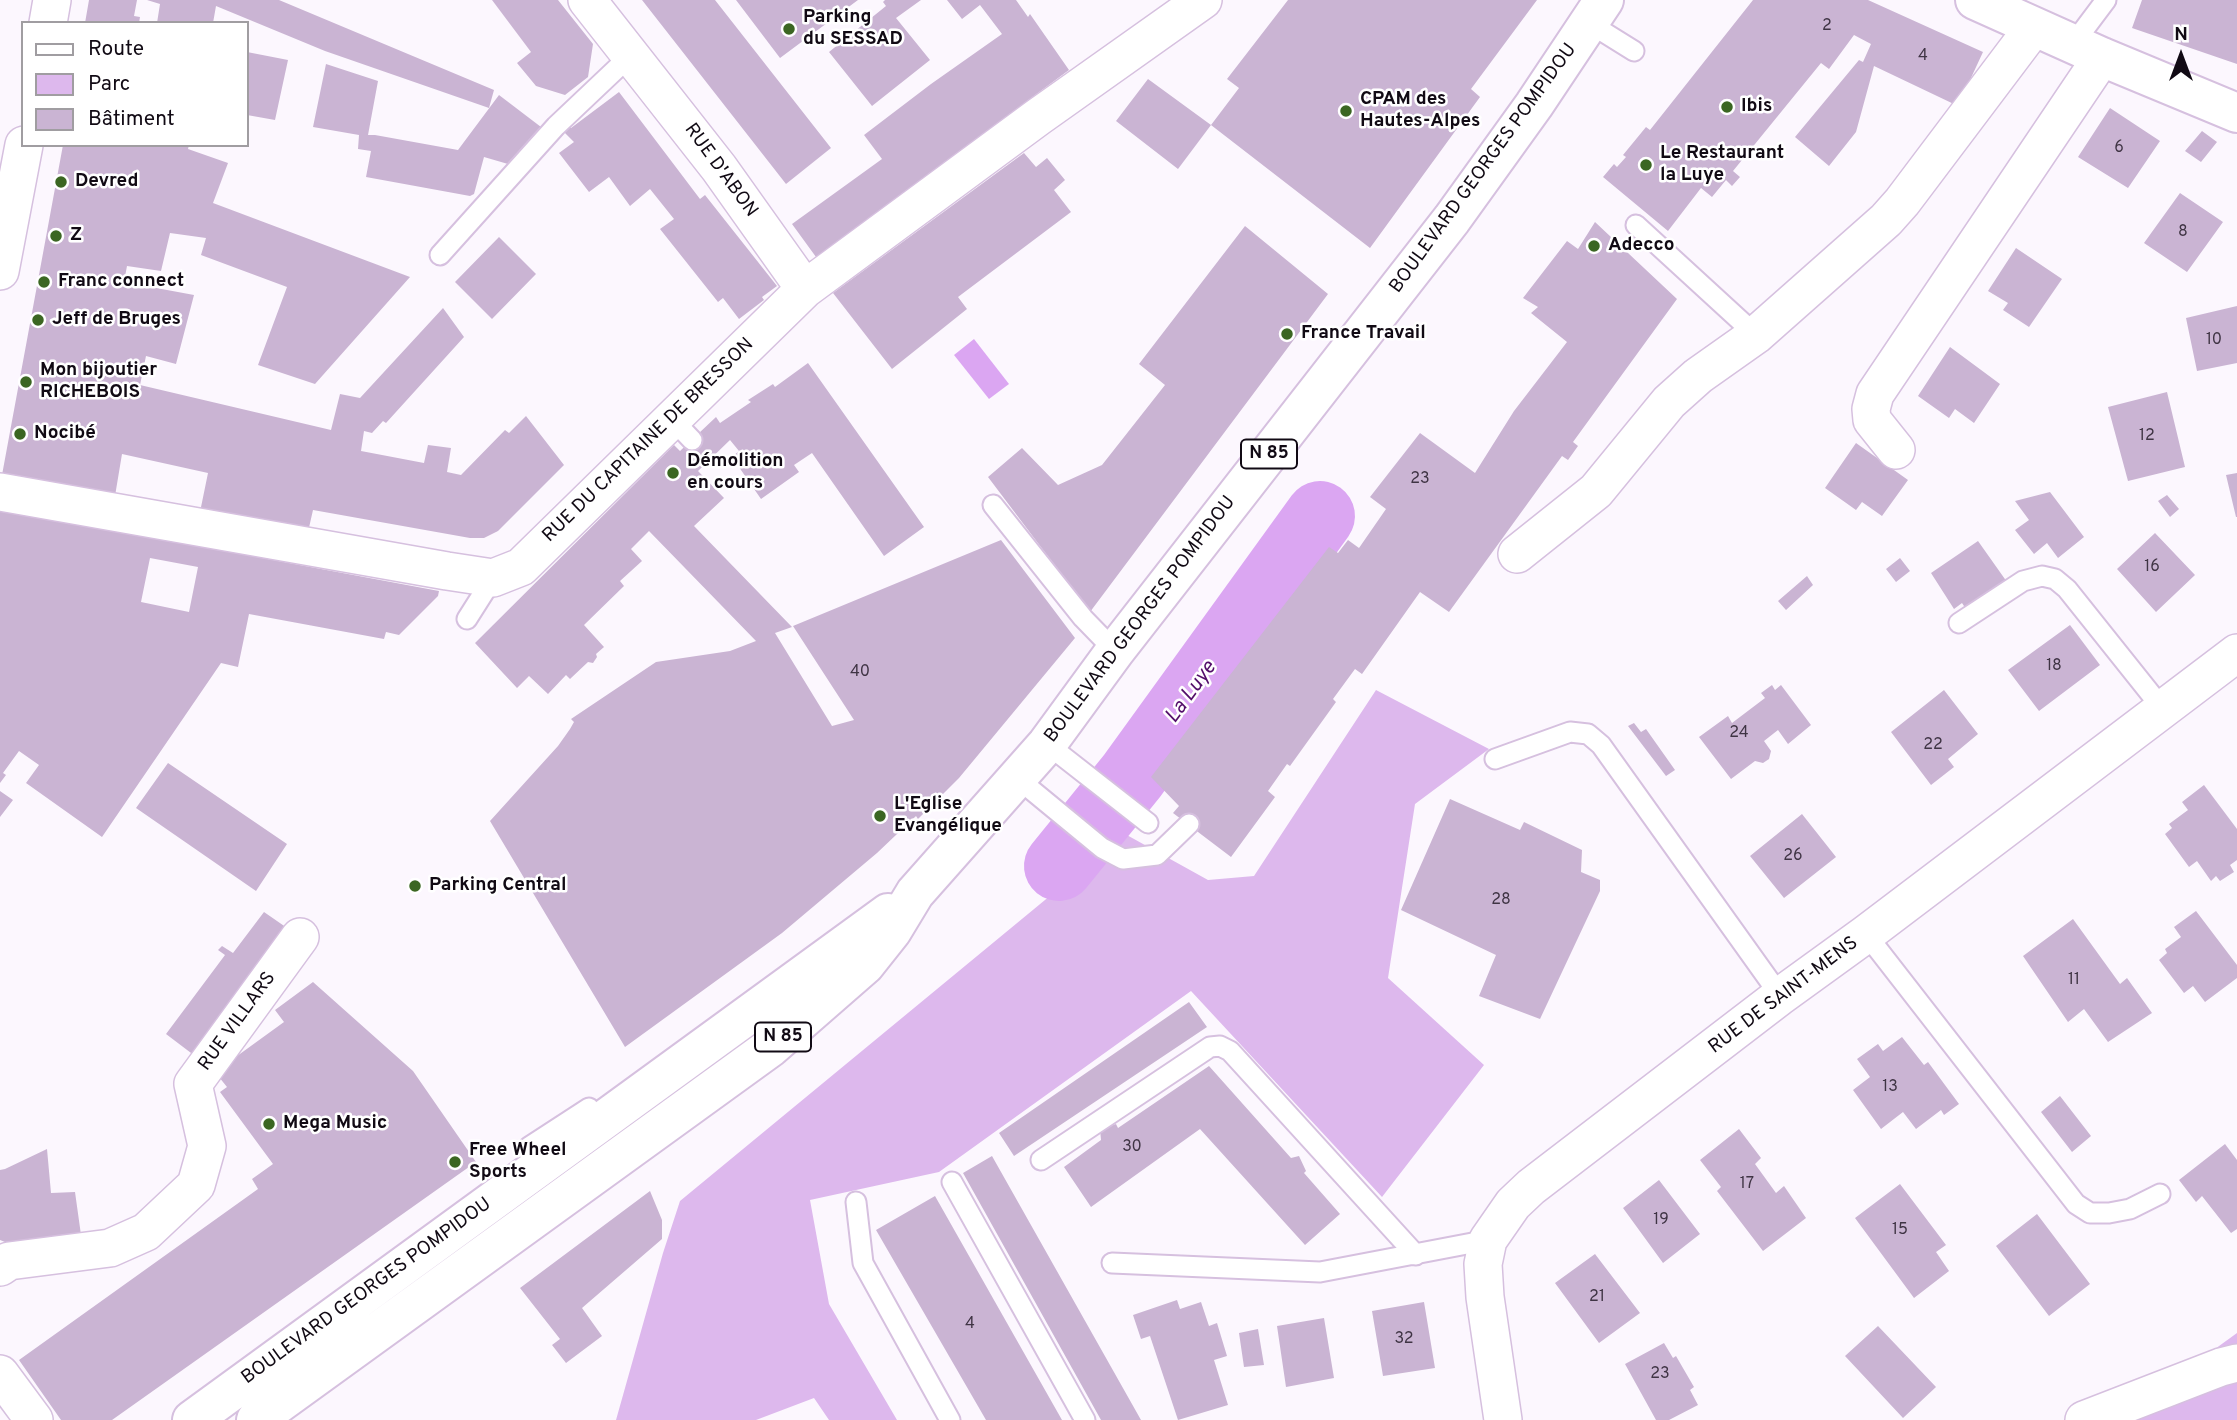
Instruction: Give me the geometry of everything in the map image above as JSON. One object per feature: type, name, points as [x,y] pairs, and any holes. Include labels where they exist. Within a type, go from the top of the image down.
[{"type":"main road","points":[[1975,0],[2237,113]]},
{"type":"main road","name":"BOULEVARD GEORGES POMPIDOU","points":[[256,1420],[771,1047],[865,965],[892,931],[915,893],[1046,744],[1115,651],[1452,219],[1534,105],[1596,12]]},
{"type":"main road","name":"BOULEVARD GEORGES POMPIDOU","points":[[192,1420],[915,893]]},
{"type":"street","points":[[48,21],[52,0]]},
{"type":"street","name":"RUE D'ABON","points":[[587,0],[719,168],[805,289]]},
{"type":"street","name":"RUE DU CAPITAINE DE BRESSON","points":[[494,578],[521,567],[595,494],[682,429],[805,289],[1038,117],[1203,0]]},
{"type":"street","points":[[1517,554],[1596,491],[1669,402],[1698,376],[1756,335],[1886,220],[2034,27]]},
{"type":"street","points":[[1896,450],[1872,420],[1871,409],[1875,394],[2087,50]]},
{"type":"street","points":[[0,271],[24,147]]},
{"type":"street","points":[[0,492],[494,578]]},
{"type":"street","name":"RUE DE SAINT-MENS","points":[[1503,1420],[1485,1297],[1483,1264],[1488,1240],[1513,1204],[1531,1187],[1779,997],[1866,934],[2162,708],[2234,663]]},
{"type":"street","name":"RUE VILLARS","points":[[0,1267],[9,1261],[110,1248],[146,1232],[196,1185],[207,1146],[193,1084],[300,937]]},
{"type":"street","points":[[2084,1420],[2237,1363]]},
{"type":"street","points":[[0,1374],[34,1420]]},
{"type":"lane","points":[[2087,50],[2106,0]]},
{"type":"lane","points":[[1596,12],[1634,51]]},
{"type":"lane","points":[[440,255],[556,126],[631,55]]},
{"type":"lane","points":[[1636,225],[1756,335]]},
{"type":"lane","points":[[993,505],[1083,618],[1115,651]]},
{"type":"lane","points":[[1959,623],[2023,581],[2042,576],[2054,579],[2067,589],[2162,708]]},
{"type":"lane","points":[[467,620],[494,578]]},
{"type":"lane","points":[[1496,759],[1570,732],[1588,734],[1601,744],[1779,997]]},
{"type":"lane","points":[[1046,744],[1142,818]]},
{"type":"lane","points":[[1017,778],[1102,848],[1123,859],[1157,855],[1188,824]]},
{"type":"lane","points":[[1866,934],[2076,1204],[2090,1213],[2109,1213],[2130,1209],[2160,1194]]},
{"type":"lane","points":[[1041,1160],[1210,1047],[1220,1046],[1230,1051],[1416,1255]]},
{"type":"lane","points":[[624,1154],[704,1048]]},
{"type":"lane","points":[[529,1147],[597,1104],[637,1097]]},
{"type":"lane","points":[[952,1182],[1085,1420]]},
{"type":"lane","points":[[856,1202],[863,1264],[950,1420]]},
{"type":"lane","points":[[1112,1263],[1320,1272],[1488,1240]]},
{"type":"green space","points":[[1376,690],[1489,749],[1415,804],[1388,978],[1484,1065],[1382,1197],[1191,991],[939,1172],[810,1200],[829,1304],[897,1420],[829,1420],[814,1398],[756,1420],[616,1420],[680,1201],[1125,834],[1208,880],[1254,876]]},
{"type":"green space","points":[[2237,1333],[2237,1420],[2117,1420]]},
{"type":"shaded area","points":[[974,339],[1009,384],[989,399],[954,355]]},
{"type":"building","points":[[89,0],[137,0],[134,16],[140,17],[139,21],[85,21]]},
{"type":"building","points":[[147,0],[279,0],[494,90],[489,108],[325,51],[216,6],[213,21],[157,21],[160,4]]},
{"type":"building","points":[[492,0],[558,0],[593,44],[588,77],[565,95],[536,86],[517,63],[531,52]]},
{"type":"building","points":[[642,0],[715,0],[831,148],[786,184]]},
{"type":"building","name":"Parking du SESSAD","points":[[736,0],[858,0],[780,58]]},
{"type":"building","points":[[921,0],[896,18],[930,60],[872,106],[829,52],[886,6],[883,2]]},
{"type":"building","points":[[947,0],[1016,0],[1028,17],[1030,14],[1069,70],[816,257],[792,224],[882,159],[864,135],[1002,34],[980,5],[962,19]]},
{"type":"building","name":"CPAM des Hautes-Alpes","points":[[1288,0],[1537,0],[1471,89],[1480,97],[1370,248],[1211,125],[1239,88],[1227,79]]},
{"type":"building","points":[[1753,0],[1868,0],[1983,52],[1958,106],[1874,66],[1856,132],[1829,166],[1795,137],[1859,60],[1863,62],[1871,44],[1854,35],[1829,69],[1821,63],[1733,171],[1740,177],[1732,186],[1726,180],[1712,197],[1701,188],[1668,231],[1603,177],[1614,164],[1617,167],[1626,157],[1623,155],[1646,127],[1650,130]]},
{"type":"building","points":[[2142,0],[2237,0],[2237,64],[2132,28]]},
{"type":"building","points":[[248,52],[288,60],[275,120],[248,115]]},
{"type":"building","points":[[326,64],[378,81],[368,135],[458,150],[499,95],[541,127],[508,164],[484,157],[474,194],[470,196],[366,177],[371,151],[358,149],[359,135],[313,127]]},
{"type":"building","points":[[1148,79],[1211,125],[1178,169],[1116,121]]},
{"type":"building","points":[[619,92],[700,199],[705,195],[777,286],[739,319],[723,298],[718,302],[660,229],[674,219],[650,189],[630,206],[609,177],[589,192],[559,153],[574,142],[561,129],[567,123],[571,128]]},
{"type":"building","points":[[2110,108],[2160,141],[2128,188],[2078,157]]},
{"type":"building","points":[[2202,131],[2217,142],[2201,162],[2185,151]]},
{"type":"building","points":[[63,147],[188,147],[228,163],[213,203],[410,277],[315,384],[258,365],[287,287],[201,255],[206,238],[170,233],[161,271],[127,266],[124,282],[194,295],[176,364],[146,356],[140,385],[331,430],[340,394],[360,398],[443,308],[464,337],[386,423],[383,421],[372,433],[364,431],[361,451],[424,463],[428,445],[451,448],[447,472],[461,475],[505,430],[509,433],[526,416],[564,465],[498,531],[484,538],[470,538],[313,510],[308,532],[200,512],[208,473],[122,454],[115,496],[2,475]]},
{"type":"building","points":[[1024,153],[1036,167],[1047,158],[1065,180],[1054,190],[1071,212],[958,297],[967,309],[892,369],[833,293]]},
{"type":"building","points":[[2180,193],[2223,222],[2187,272],[2144,243]]},
{"type":"building","points":[[1595,222],[1677,299],[1573,442],[1578,446],[1568,460],[1562,456],[1449,612],[1420,592],[1362,674],[1355,669],[1333,699],[1336,702],[1290,766],[1287,764],[1268,791],[1275,797],[1231,857],[1173,813],[1179,806],[1151,777],[1329,547],[1338,553],[1348,540],[1359,548],[1386,509],[1370,497],[1420,433],[1475,473],[1514,411],[1567,342],[1531,313],[1538,307],[1523,298],[1567,241],[1578,249]]},
{"type":"building","points":[[1245,226],[1328,294],[1090,612],[988,477],[1022,448],[1058,485],[1102,465],[1165,385],[1139,364]]},
{"type":"building","points":[[499,237],[536,274],[492,319],[455,282]]},
{"type":"building","points":[[2016,248],[2062,279],[2029,327],[2003,310],[2008,303],[1988,291]]},
{"type":"building","points":[[2237,306],[2237,363],[2197,371],[2186,318]]},
{"type":"building","points":[[1950,347],[2000,384],[1974,423],[1955,409],[1949,418],[1918,396]]},
{"type":"building","points":[[808,363],[924,527],[884,556],[812,453],[794,465],[799,472],[761,499],[732,457],[739,451],[730,440],[698,471],[724,498],[694,526],[792,627],[775,633],[832,726],[854,720],[793,626],[1001,540],[1075,638],[959,778],[918,819],[916,816],[877,853],[782,933],[625,1047],[490,821],[558,746],[574,722],[571,719],[656,662],[730,651],[756,641],[649,531],[631,549],[642,561],[620,581],[624,586],[584,625],[604,647],[596,654],[593,663],[588,662],[570,679],[566,675],[548,694],[529,676],[517,688],[475,643],[674,445],[680,451],[716,417],[720,423],[751,402],[748,400],[773,384],[775,387]]},
{"type":"building","points":[[2167,392],[2185,467],[2128,481],[2108,407]]},
{"type":"building","points":[[1856,443],[1908,480],[1882,516],[1862,502],[1856,510],[1825,488]]},
{"type":"building","points":[[2237,473],[2237,517],[2236,517],[2226,475]]},
{"type":"building","points":[[2050,492],[2084,537],[2058,558],[2047,543],[2034,554],[2015,530],[2029,520],[2015,501]]},
{"type":"building","points":[[2167,495],[2179,509],[2170,517],[2158,501]]},
{"type":"building","points":[[0,509],[439,591],[438,596],[399,635],[386,632],[384,639],[249,614],[238,667],[221,663],[102,837],[26,783],[39,765],[19,751],[3,773],[6,775],[0,783]],"holes":[[[150,558],[198,567],[189,612],[141,602]]]},
{"type":"building","points":[[2155,533],[2195,575],[2156,612],[2117,569]]},
{"type":"building","points":[[1978,541],[2007,582],[1966,609],[1962,603],[1954,609],[1931,573]]},
{"type":"building","points":[[1900,558],[1910,571],[1896,582],[1886,569]]},
{"type":"building","points":[[1807,576],[1813,585],[1786,610],[1778,601]]},
{"type":"building","points":[[2070,625],[2100,665],[2039,711],[2008,670]]},
{"type":"building","points":[[1772,685],[1775,690],[1781,685],[1811,725],[1788,744],[1778,730],[1764,741],[1771,751],[1769,759],[1763,763],[1755,761],[1731,779],[1699,737],[1728,716],[1732,723],[1765,698],[1761,693]]},
{"type":"building","points":[[1944,690],[1978,734],[1948,759],[1954,767],[1931,785],[1891,732]]},
{"type":"building","points":[[1634,723],[1641,732],[1646,729],[1675,770],[1666,776],[1628,726]]},
{"type":"building","points":[[168,763],[287,844],[256,891],[136,808]]},
{"type":"building","points":[[2204,785],[2237,829],[2237,860],[2230,865],[2234,872],[2220,881],[2216,876],[2211,881],[2197,861],[2189,867],[2165,834],[2172,828],[2169,824],[2188,810],[2182,802]]},
{"type":"building","points":[[0,791],[13,800],[0,817]]},
{"type":"building","points":[[1450,799],[1520,830],[1524,822],[1582,850],[1581,872],[1600,880],[1600,891],[1540,1019],[1479,996],[1496,955],[1401,910]]},
{"type":"building","points":[[1802,814],[1836,857],[1784,898],[1750,856]]},
{"type":"building","points":[[2196,911],[2237,965],[2237,978],[2205,1002],[2193,986],[2184,993],[2159,960],[2167,953],[2165,949],[2181,937],[2174,927]]},
{"type":"building","points":[[264,912],[290,930],[195,1056],[166,1034],[225,955],[218,950],[222,946],[233,953]]},
{"type":"building","points":[[2073,919],[2120,984],[2127,978],[2152,1013],[2108,1042],[2084,1009],[2068,1022],[2023,956]]},
{"type":"building","points":[[313,982],[413,1071],[476,1162],[112,1420],[61,1420],[19,1360],[258,1189],[252,1179],[273,1164],[220,1092],[227,1087],[215,1072],[284,1022],[275,1010]]},
{"type":"building","points":[[1189,1002],[1207,1027],[1014,1156],[999,1133]]},
{"type":"building","points":[[1902,1037],[1924,1065],[1928,1062],[1959,1104],[1944,1115],[1941,1110],[1916,1129],[1903,1112],[1881,1129],[1853,1090],[1870,1077],[1857,1059],[1878,1044],[1883,1051]]},
{"type":"building","points":[[1209,1066],[1291,1158],[1299,1156],[1306,1171],[1304,1173],[1340,1214],[1305,1245],[1200,1129],[1091,1207],[1064,1167],[1101,1140],[1100,1129],[1116,1124],[1118,1128]]},
{"type":"building","points":[[2060,1096],[2091,1136],[2072,1152],[2041,1112]]},
{"type":"building","points":[[1739,1129],[1761,1158],[1755,1164],[1776,1193],[1784,1186],[1806,1218],[1763,1251],[1717,1191],[1721,1187],[1700,1160]]},
{"type":"building","points":[[2225,1144],[2237,1160],[2237,1229],[2231,1233],[2202,1196],[2196,1202],[2179,1180]]},
{"type":"building","points":[[47,1149],[51,1193],[75,1192],[81,1235],[54,1242],[0,1240],[0,1170]]},
{"type":"building","points":[[992,1156],[1141,1420],[1101,1420],[963,1173]]},
{"type":"building","points":[[1659,1180],[1700,1234],[1663,1263],[1623,1208]]},
{"type":"building","points":[[1900,1184],[1946,1245],[1936,1252],[1949,1271],[1914,1298],[1855,1218]]},
{"type":"building","points":[[650,1191],[662,1220],[662,1239],[582,1308],[602,1336],[566,1363],[552,1345],[560,1339],[520,1288]]},
{"type":"building","points":[[935,1196],[1062,1420],[986,1420],[876,1230]]},
{"type":"building","points":[[2037,1214],[2090,1284],[2049,1316],[1996,1246]]},
{"type":"building","points":[[1595,1254],[1640,1313],[1599,1343],[1555,1283]]},
{"type":"building","points":[[1177,1300],[1180,1309],[1201,1302],[1209,1326],[1217,1323],[1227,1356],[1214,1360],[1228,1405],[1178,1420],[1150,1336],[1141,1339],[1133,1315]]},
{"type":"building","points":[[1424,1302],[1435,1368],[1383,1376],[1372,1311]]},
{"type":"building","points":[[1324,1318],[1334,1378],[1286,1387],[1277,1326]]},
{"type":"building","points":[[1878,1326],[1936,1387],[1903,1418],[1845,1356]]},
{"type":"building","points":[[1258,1329],[1264,1365],[1244,1367],[1239,1333]]},
{"type":"building","points":[[1664,1343],[1673,1358],[1676,1356],[1694,1387],[1690,1390],[1698,1405],[1669,1420],[1656,1420],[1625,1364]]},
{"type":"waterway","name":"La Luye","points":[[1059,866],[1132,776],[1320,516]]},
{"type":"place","name":"Parking du SESSAD","points":[[789,29]]},
{"type":"place","name":"Ibis","points":[[1727,107]]},
{"type":"place","name":"CPAM des Hautes-Alpes","points":[[1346,111]]},
{"type":"place","name":"Le Restaurant la Luye","points":[[1646,165]]},
{"type":"place","name":"Devred","points":[[61,182]]},
{"type":"place","name":"Z","points":[[56,236]]},
{"type":"place","name":"Adecco","points":[[1594,246]]},
{"type":"place","name":"Franc connect","points":[[44,282]]},
{"type":"place","name":"Jeff de Bruges","points":[[38,320]]},
{"type":"place","name":"France Travail","points":[[1287,334]]},
{"type":"place","name":"Mon bijoutier RICHEBOIS","points":[[26,382]]},
{"type":"place","name":"Nocibé","points":[[20,434]]},
{"type":"place","name":"Démolition en cours","points":[[673,473]]},
{"type":"place","name":"L'Eglise Evangélique","points":[[880,816]]},
{"type":"place","name":"Parking Central","points":[[415,886]]},
{"type":"place","name":"Mega Music","points":[[269,1124]]},
{"type":"place","name":"Free Wheel Sports","points":[[455,1162]]}]
